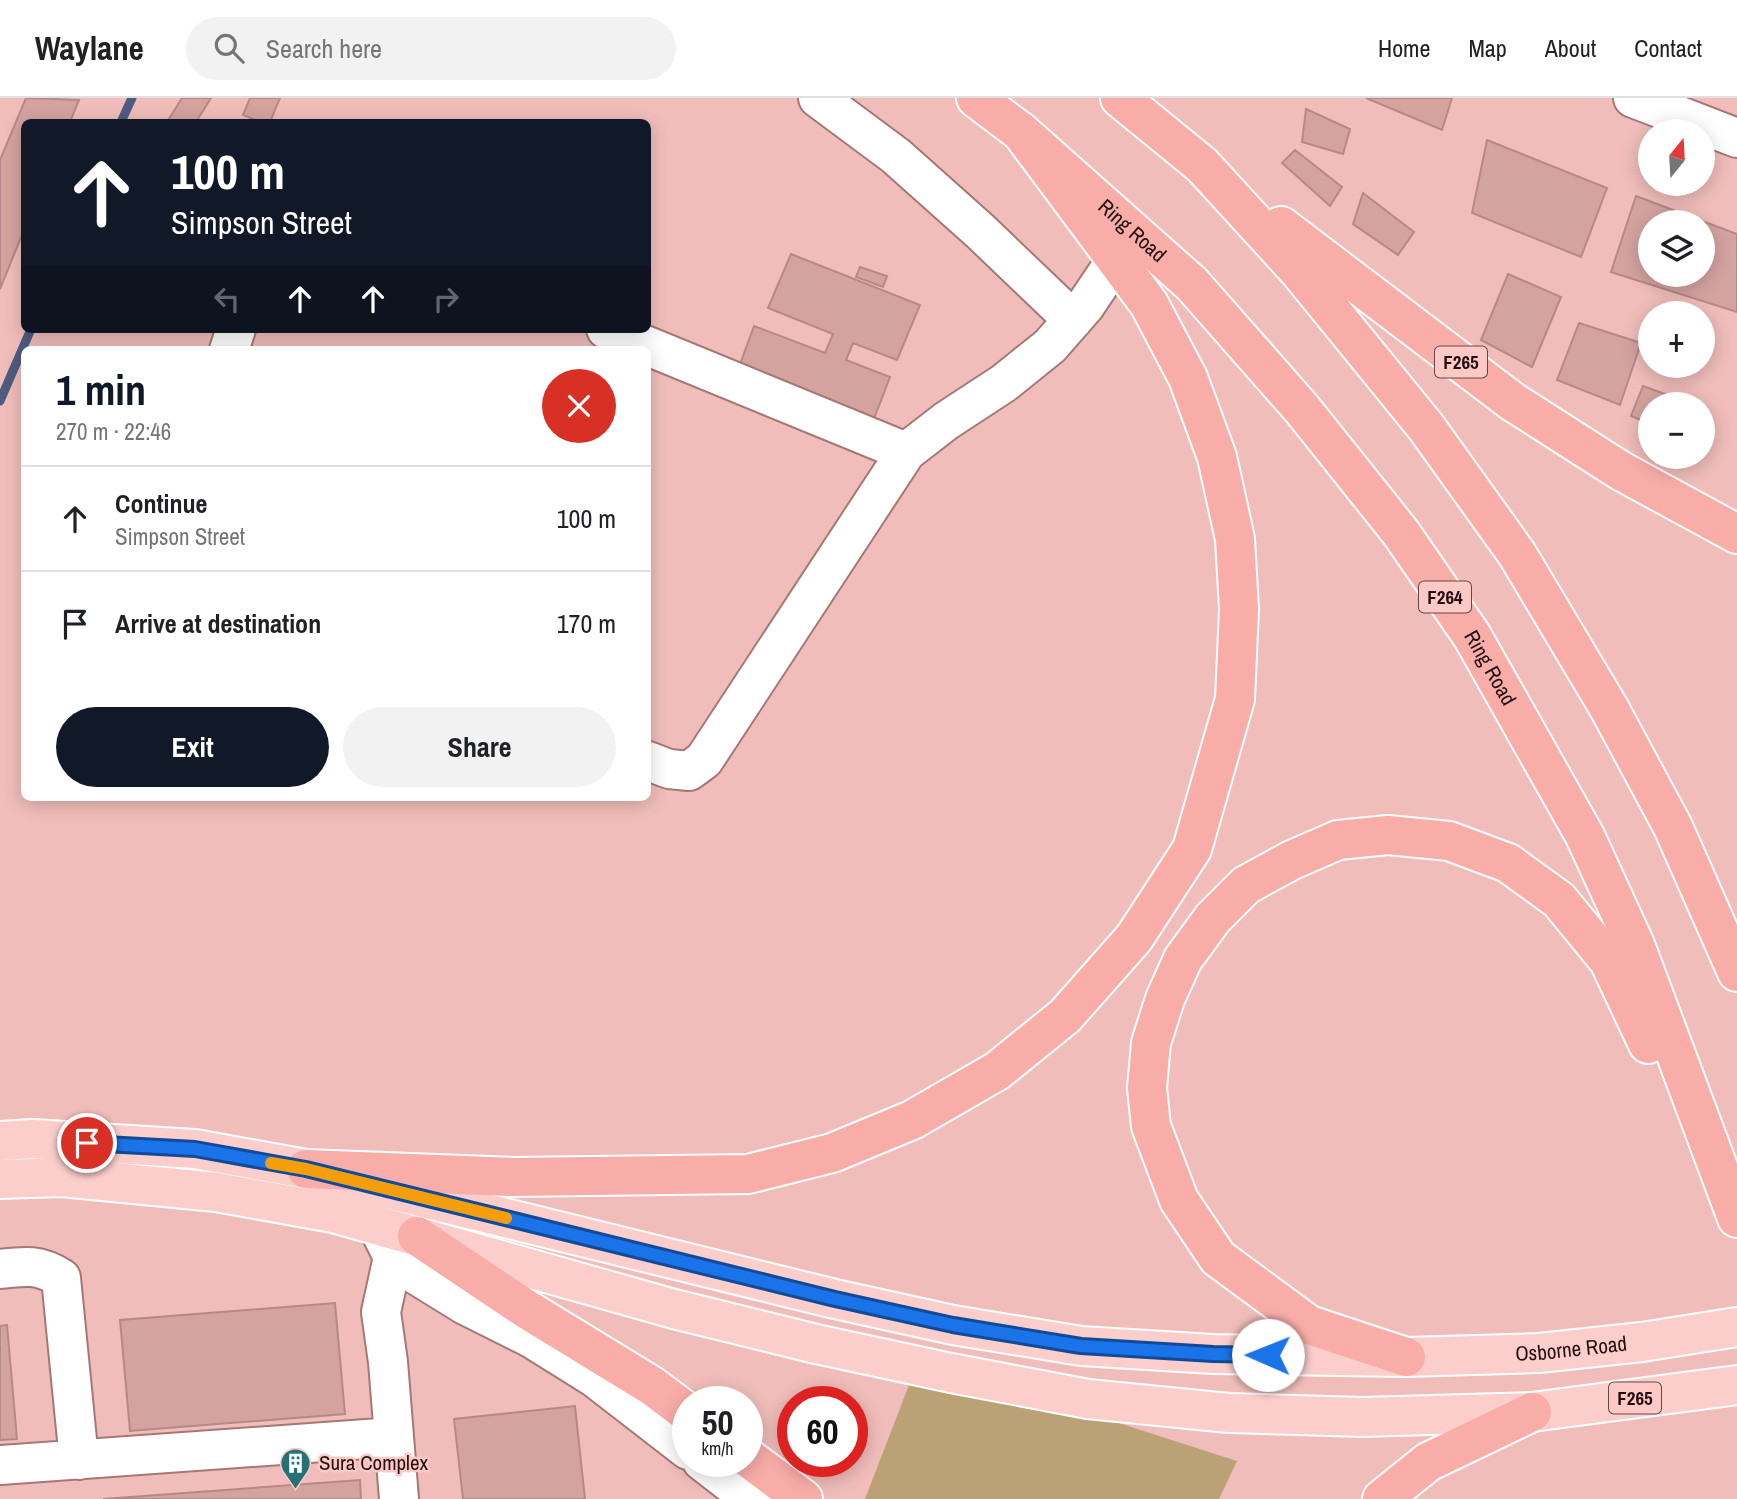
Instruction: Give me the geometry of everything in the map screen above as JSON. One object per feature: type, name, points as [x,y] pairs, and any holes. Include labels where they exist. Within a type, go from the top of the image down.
[{"type":"highway","name":"Ring Road","points":[[976,98],[1021,132],[1192,284],[1302,410],[1401,533],[1472,636],[1586,836],[1635,945],[1737,1217]]},
{"type":"highway","points":[[1120,98],[1202,165],[1299,271],[1426,427],[1517,554],[1609,708],[1674,827],[1737,972]]},
{"type":"highway","points":[[306,1169],[513,1177],[748,1174],[832,1153],[912,1120],[997,1071],[1074,1006],[1134,938],[1192,849],[1235,699],[1239,609],[1235,539],[1217,457],[1188,379],[1149,304],[1021,132]]},
{"type":"highway","name":"F265","points":[[1202,165],[1513,402],[1621,471],[1737,534]]},
{"type":"highway","points":[[1406,1357],[1309,1325],[1218,1258],[1180,1200],[1151,1126],[1147,1088],[1151,1043],[1166,999],[1183,959],[1213,918],[1246,885],[1292,860],[1338,840],[1388,835],[1449,841],[1508,863],[1559,900],[1609,961],[1650,1047],[1689,1085]]},
{"type":"highway","points":[[396,1240],[526,1309],[672,1401]]},
{"type":"highway","name":"F265","points":[[1382,1499],[1428,1462],[1532,1412]]},
{"type":"highway","points":[[763,1469],[803,1499]]},
{"type":"main road","name":"Osborne Road","points":[[0,1141],[33,1139],[195,1149],[306,1169],[835,1299],[953,1325],[1081,1346],[1213,1354],[1406,1357],[1539,1353],[1642,1342],[1737,1327]]},
{"type":"main road","points":[[0,1179],[61,1177],[216,1192],[333,1213],[396,1240],[816,1344],[1088,1399],[1229,1413],[1362,1417],[1532,1412]]},
{"type":"main road","name":"F265","points":[[1532,1412],[1737,1385]]},
{"type":"street","points":[[818,98],[896,156],[1073,320]]},
{"type":"street","points":[[1633,98],[1737,138]]},
{"type":"street","points":[[651,762],[669,769],[689,771],[704,760],[906,452],[946,421],[1004,383],[1050,346],[1085,306],[1116,260]]},
{"type":"street","points":[[616,333],[647,346]]},
{"type":"street","points":[[651,347],[906,452]]},
{"type":"street","points":[[396,1240],[381,1312],[388,1362],[399,1499]]},
{"type":"street","points":[[396,1240],[418,1276],[453,1298],[531,1338],[596,1378],[672,1437]]},
{"type":"street","points":[[0,1269],[30,1265],[61,1278],[79,1460]]},
{"type":"street","points":[[0,1465],[394,1437]]},
{"type":"street","points":[[723,1477],[751,1499]]},
{"type":"shaded area","points":[[919,1359],[1237,1461],[1219,1499],[865,1499]]},
{"type":"building","points":[[26,98],[79,100],[71,119],[21,119],[21,237],[0,289],[0,160]]},
{"type":"building","points":[[182,98],[211,98],[198,119],[169,119]]},
{"type":"building","points":[[250,98],[280,98],[271,119],[253,119],[243,115]]},
{"type":"building","points":[[1366,98],[1452,98],[1442,130]]},
{"type":"building","points":[[1306,109],[1350,129],[1343,154],[1302,142]]},
{"type":"building","points":[[1487,140],[1607,188],[1581,257],[1472,213]]},
{"type":"building","points":[[1295,150],[1342,187],[1330,206],[1282,163]]},
{"type":"building","points":[[1363,193],[1414,232],[1398,255],[1353,224]]},
{"type":"building","points":[[1636,196],[1673,210],[1638,210],[1638,281],[1611,272]]},
{"type":"building","points":[[1715,226],[1737,234],[1737,312],[1715,305],[1715,301],[1702,301],[1658,287],[1715,287]]},
{"type":"building","points":[[791,254],[920,305],[897,360],[853,343],[846,360],[890,377],[870,429],[735,378],[754,326],[825,353],[833,334],[768,308]]},
{"type":"building","points":[[860,267],[887,276],[883,287],[856,277]]},
{"type":"building","points":[[1508,274],[1561,297],[1532,367],[1481,340]]},
{"type":"building","points":[[1579,323],[1638,342],[1638,352],[1620,405],[1557,380]]},
{"type":"building","points":[[1643,386],[1659,392],[1641,392]]},
{"type":"building","points":[[1638,398],[1638,419],[1631,416]]},
{"type":"building","points":[[335,1303],[345,1414],[130,1431],[120,1320]]},
{"type":"building","points":[[7,1325],[17,1439],[0,1440],[0,1326]]},
{"type":"building","points":[[575,1406],[585,1499],[463,1499],[454,1419]]},
{"type":"building","name":"Sura Complex","points":[[360,1480],[361,1499],[103,1499]]},
{"type":"waterway","points":[[122,119],[132,98]]},
{"type":"waterway","points":[[24,346],[29,333]]},
{"type":"waterway","points":[[0,401],[21,352]]},
{"type":"slow traffic","points":[[271,1163],[306,1169],[506,1218]]},
{"type":"place","name":"Sura Complex","points":[[296,1490]]},
{"type":"route","points":[[87,1143],[195,1149],[306,1169],[835,1299],[953,1325],[1081,1346],[1268,1355]]}]
